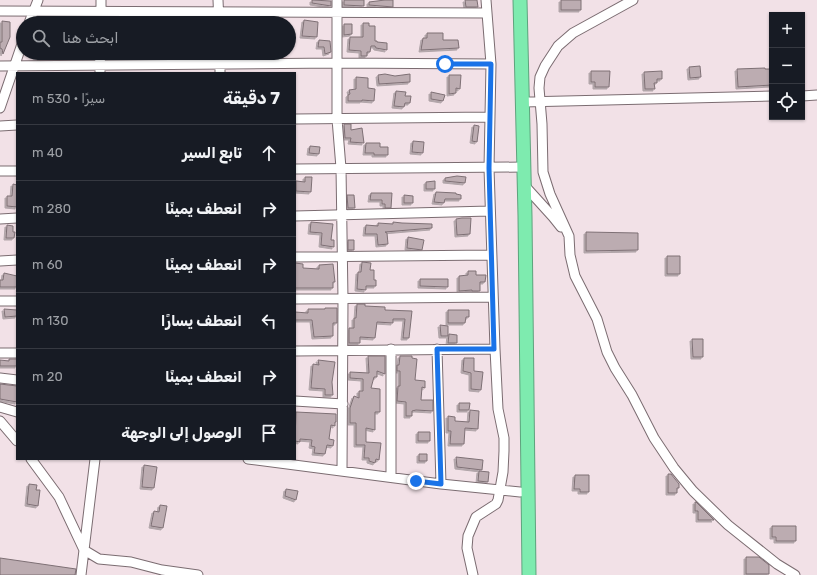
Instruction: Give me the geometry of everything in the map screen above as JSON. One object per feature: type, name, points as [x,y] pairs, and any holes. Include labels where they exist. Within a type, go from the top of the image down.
[{"type":"highway","points":[[512,0],[520,167],[524,185],[529,575]]},
{"type":"highway","points":[[520,0],[523,102],[520,167],[520,575]]},
{"type":"street","points":[[32,16],[38,0]]},
{"type":"street","points":[[101,0],[101,16]]},
{"type":"street","points":[[218,0],[219,16]]},
{"type":"street","points":[[337,0],[337,119],[341,168],[341,257],[343,299],[342,471]]},
{"type":"street","points":[[473,575],[468,548],[468,536],[476,517],[496,504],[498,500],[503,472],[504,438],[498,409],[494,349],[489,168],[491,64],[486,0]]},
{"type":"street","points":[[569,249],[570,241],[567,230],[552,198],[543,172],[540,101],[538,88],[540,77],[558,46],[573,33],[633,0]]},
{"type":"street","points":[[0,11],[487,13]]},
{"type":"street","points":[[0,108],[16,60]]},
{"type":"street","points":[[0,66],[100,69],[220,69],[337,63],[491,64]]},
{"type":"street","points":[[805,96],[817,95]]},
{"type":"street","points":[[523,102],[769,96]]},
{"type":"street","points":[[296,119],[490,117]]},
{"type":"street","points":[[0,126],[16,125]]},
{"type":"street","points":[[296,169],[520,167]]},
{"type":"street","points":[[0,171],[16,171]]},
{"type":"street","points":[[524,185],[557,222],[565,237],[569,249],[572,270],[597,319],[607,352],[632,395],[654,438],[674,468],[693,491],[728,525],[777,564],[795,575]]},
{"type":"street","points":[[296,216],[490,211]]},
{"type":"street","points":[[0,219],[16,218]]},
{"type":"street","points":[[296,257],[491,255]]},
{"type":"street","points":[[0,260],[16,260]]},
{"type":"street","points":[[296,299],[493,297]]},
{"type":"street","points":[[0,301],[16,302]]},
{"type":"street","points":[[391,349],[391,477]]},
{"type":"street","points":[[437,349],[441,484]]},
{"type":"street","points":[[296,351],[494,349]]},
{"type":"street","points":[[0,353],[16,353]]},
{"type":"street","points":[[0,378],[16,380]]},
{"type":"street","points":[[296,401],[343,404]]},
{"type":"street","points":[[0,407],[16,412]]},
{"type":"street","points":[[0,421],[16,440]]},
{"type":"street","points":[[32,460],[59,497],[84,550],[99,559],[132,562],[162,570],[198,575]]},
{"type":"street","points":[[81,575],[95,460]]},
{"type":"street","points":[[256,460],[441,484],[520,492]]},
{"type":"building","points":[[312,0],[331,1],[331,6],[312,3]]},
{"type":"building","points":[[344,0],[364,0],[364,6],[344,5]]},
{"type":"building","points":[[393,0],[393,7],[369,5],[369,2]]},
{"type":"building","points":[[465,0],[477,0],[478,7],[466,7]]},
{"type":"building","points":[[561,0],[581,0],[581,10],[561,10]]},
{"type":"building","points":[[304,20],[318,22],[317,37],[302,36]]},
{"type":"building","points":[[2,21],[10,22],[10,37],[3,54],[2,49],[0,48],[0,42],[2,42]]},
{"type":"building","points":[[363,23],[369,23],[369,26],[375,26],[375,41],[387,43],[387,50],[371,46],[370,52],[367,52],[367,56],[361,56],[361,51],[349,50],[350,37],[363,37]]},
{"type":"building","points":[[344,24],[352,24],[352,34],[344,35]]},
{"type":"building","points":[[427,33],[443,33],[443,40],[458,40],[459,48],[421,50],[423,38],[427,38]]},
{"type":"building","points":[[319,40],[330,41],[331,52],[325,54],[324,47],[318,47]]},
{"type":"building","points":[[700,66],[701,77],[690,78],[689,67]]},
{"type":"building","points":[[737,69],[769,69],[769,85],[738,87]]},
{"type":"building","points":[[591,71],[610,71],[609,87],[595,87],[595,82],[591,82]]},
{"type":"building","points":[[662,71],[662,79],[657,79],[657,83],[654,83],[655,89],[645,89],[644,72]]},
{"type":"building","points":[[385,74],[395,76],[410,74],[410,82],[379,84],[378,75]]},
{"type":"building","points":[[449,75],[461,75],[460,89],[456,88],[456,93],[449,94]]},
{"type":"building","points":[[356,77],[368,78],[368,88],[375,89],[374,101],[348,101],[348,95],[350,94],[349,90],[356,89]]},
{"type":"building","points":[[396,91],[406,92],[405,96],[411,96],[410,103],[405,103],[404,107],[394,106]]},
{"type":"building","points":[[431,92],[445,95],[443,101],[431,99]]},
{"type":"building","points":[[344,124],[351,124],[351,130],[362,128],[364,143],[350,142],[351,138],[345,138]]},
{"type":"building","points":[[474,125],[479,126],[477,142],[472,141]]},
{"type":"building","points":[[413,141],[424,142],[423,153],[412,152]]},
{"type":"building","points":[[366,143],[380,143],[380,147],[388,147],[388,155],[374,155],[374,153],[365,153]]},
{"type":"building","points":[[310,146],[320,147],[319,154],[309,153]]},
{"type":"building","points":[[457,176],[466,177],[465,183],[445,181],[445,178]]},
{"type":"building","points":[[305,177],[312,177],[311,192],[296,191],[296,181],[305,182]]},
{"type":"building","points":[[435,181],[435,189],[426,189],[426,182]]},
{"type":"building","points":[[13,184],[16,185],[16,207],[7,206],[7,196],[12,196]]},
{"type":"building","points":[[436,192],[456,193],[461,195],[461,199],[445,199],[444,203],[434,202]]},
{"type":"building","points":[[371,193],[392,193],[391,208],[385,208],[385,204],[382,204],[382,200],[370,200]]},
{"type":"building","points":[[347,195],[354,195],[355,208],[348,208]]},
{"type":"building","points":[[404,195],[413,196],[413,203],[404,203]]},
{"type":"building","points":[[471,218],[470,234],[457,235],[456,219]]},
{"type":"building","points":[[311,222],[333,224],[331,240],[334,240],[334,247],[321,245],[322,233],[310,232]]},
{"type":"building","points":[[393,222],[432,224],[432,228],[385,232],[387,233],[388,244],[378,245],[377,234],[365,234],[366,225],[378,226],[378,223],[393,224]]},
{"type":"building","points":[[7,225],[13,226],[13,232],[15,232],[14,238],[6,238]]},
{"type":"building","points":[[586,232],[638,233],[638,250],[586,251]]},
{"type":"building","points":[[408,237],[424,240],[422,250],[407,248]]},
{"type":"building","points":[[348,240],[354,240],[354,250],[348,250]]},
{"type":"building","points":[[667,256],[680,256],[680,274],[667,274]]},
{"type":"building","points":[[362,262],[371,263],[370,270],[374,270],[374,280],[376,280],[376,286],[366,286],[366,290],[357,289],[358,272],[361,272]]},
{"type":"building","points":[[296,263],[303,264],[303,268],[319,269],[319,265],[333,264],[335,282],[333,282],[333,288],[296,288]]},
{"type":"building","points":[[468,271],[476,271],[476,275],[486,275],[485,282],[480,282],[480,291],[459,291],[459,276],[468,275]]},
{"type":"building","points":[[4,273],[16,276],[16,287],[0,287],[0,280],[3,280]]},
{"type":"building","points":[[420,279],[448,279],[448,287],[420,286]]},
{"type":"building","points":[[357,304],[385,307],[385,310],[412,311],[409,338],[403,338],[405,319],[393,319],[393,323],[377,322],[375,338],[360,337],[360,343],[349,343],[349,328],[354,328],[354,318],[356,318]]},
{"type":"building","points":[[337,308],[337,323],[333,323],[333,336],[314,337],[312,320],[296,320],[296,312],[308,313],[308,309]]},
{"type":"building","points":[[4,309],[16,310],[16,316],[5,317]]},
{"type":"building","points":[[448,310],[469,310],[469,317],[466,317],[465,323],[448,323]]},
{"type":"building","points":[[440,325],[448,326],[448,336],[441,336]]},
{"type":"building","points":[[449,334],[457,335],[457,343],[448,343]]},
{"type":"building","points":[[692,339],[703,339],[703,357],[693,357]]},
{"type":"building","points":[[368,356],[385,356],[385,374],[377,371],[377,377],[374,377],[371,388],[380,389],[380,412],[375,412],[375,430],[366,428],[366,442],[381,443],[379,460],[376,459],[375,463],[369,461],[369,458],[364,458],[365,445],[356,445],[356,423],[350,423],[350,408],[354,396],[359,398],[359,391],[363,391],[363,379],[350,378],[350,372],[369,373]]},
{"type":"building","points":[[400,356],[412,356],[412,358],[417,359],[415,380],[425,381],[425,388],[422,387],[421,400],[433,400],[433,411],[416,410],[412,411],[412,416],[406,416],[406,402],[397,401],[398,386],[400,386],[400,371],[397,371],[397,365],[399,365]]},
{"type":"building","points":[[464,358],[474,358],[474,371],[483,372],[481,390],[471,389],[471,373],[463,371]]},
{"type":"building","points":[[9,359],[16,359],[16,366],[0,366],[0,360],[9,361]]},
{"type":"building","points":[[318,360],[335,362],[332,382],[333,395],[325,395],[325,389],[311,388],[313,364],[319,365]]},
{"type":"building","points":[[0,384],[16,386],[16,402],[0,399]]},
{"type":"building","points":[[459,403],[470,403],[469,410],[459,410]]},
{"type":"building","points":[[470,410],[479,411],[478,429],[465,428],[464,444],[450,444],[451,431],[448,431],[448,416],[455,417],[455,421],[469,422]]},
{"type":"building","points":[[296,412],[336,414],[335,426],[331,425],[329,439],[334,440],[333,446],[327,445],[325,454],[314,453],[315,447],[311,446],[312,440],[300,439],[300,442],[296,441]]},
{"type":"building","points":[[418,432],[430,432],[430,441],[418,441]]},
{"type":"building","points":[[419,454],[427,454],[427,461],[419,461]]},
{"type":"building","points":[[456,457],[483,460],[482,470],[457,467]]},
{"type":"building","points":[[144,465],[157,467],[154,488],[142,487]]},
{"type":"building","points":[[479,471],[489,472],[488,482],[478,481]]},
{"type":"building","points":[[668,474],[671,474],[679,484],[677,493],[668,493]]},
{"type":"building","points":[[575,475],[589,475],[589,492],[580,492],[580,489],[574,489]]},
{"type":"building","points":[[29,484],[37,485],[36,490],[40,490],[38,506],[27,504]]},
{"type":"building","points":[[286,489],[298,491],[296,500],[285,496]]},
{"type":"building","points":[[695,502],[714,520],[698,520],[698,511],[695,511]]},
{"type":"building","points":[[160,505],[167,506],[163,528],[151,526],[154,511],[159,512]]},
{"type":"building","points":[[772,526],[796,526],[796,541],[776,541],[776,537],[772,537]]},
{"type":"building","points":[[746,557],[759,557],[769,565],[769,574],[746,574]]},
{"type":"building","points":[[0,558],[76,569],[75,575],[0,575]]},
{"type":"route","points":[[416,481],[441,484],[437,349],[494,349],[489,168],[491,64],[445,64]]}]
